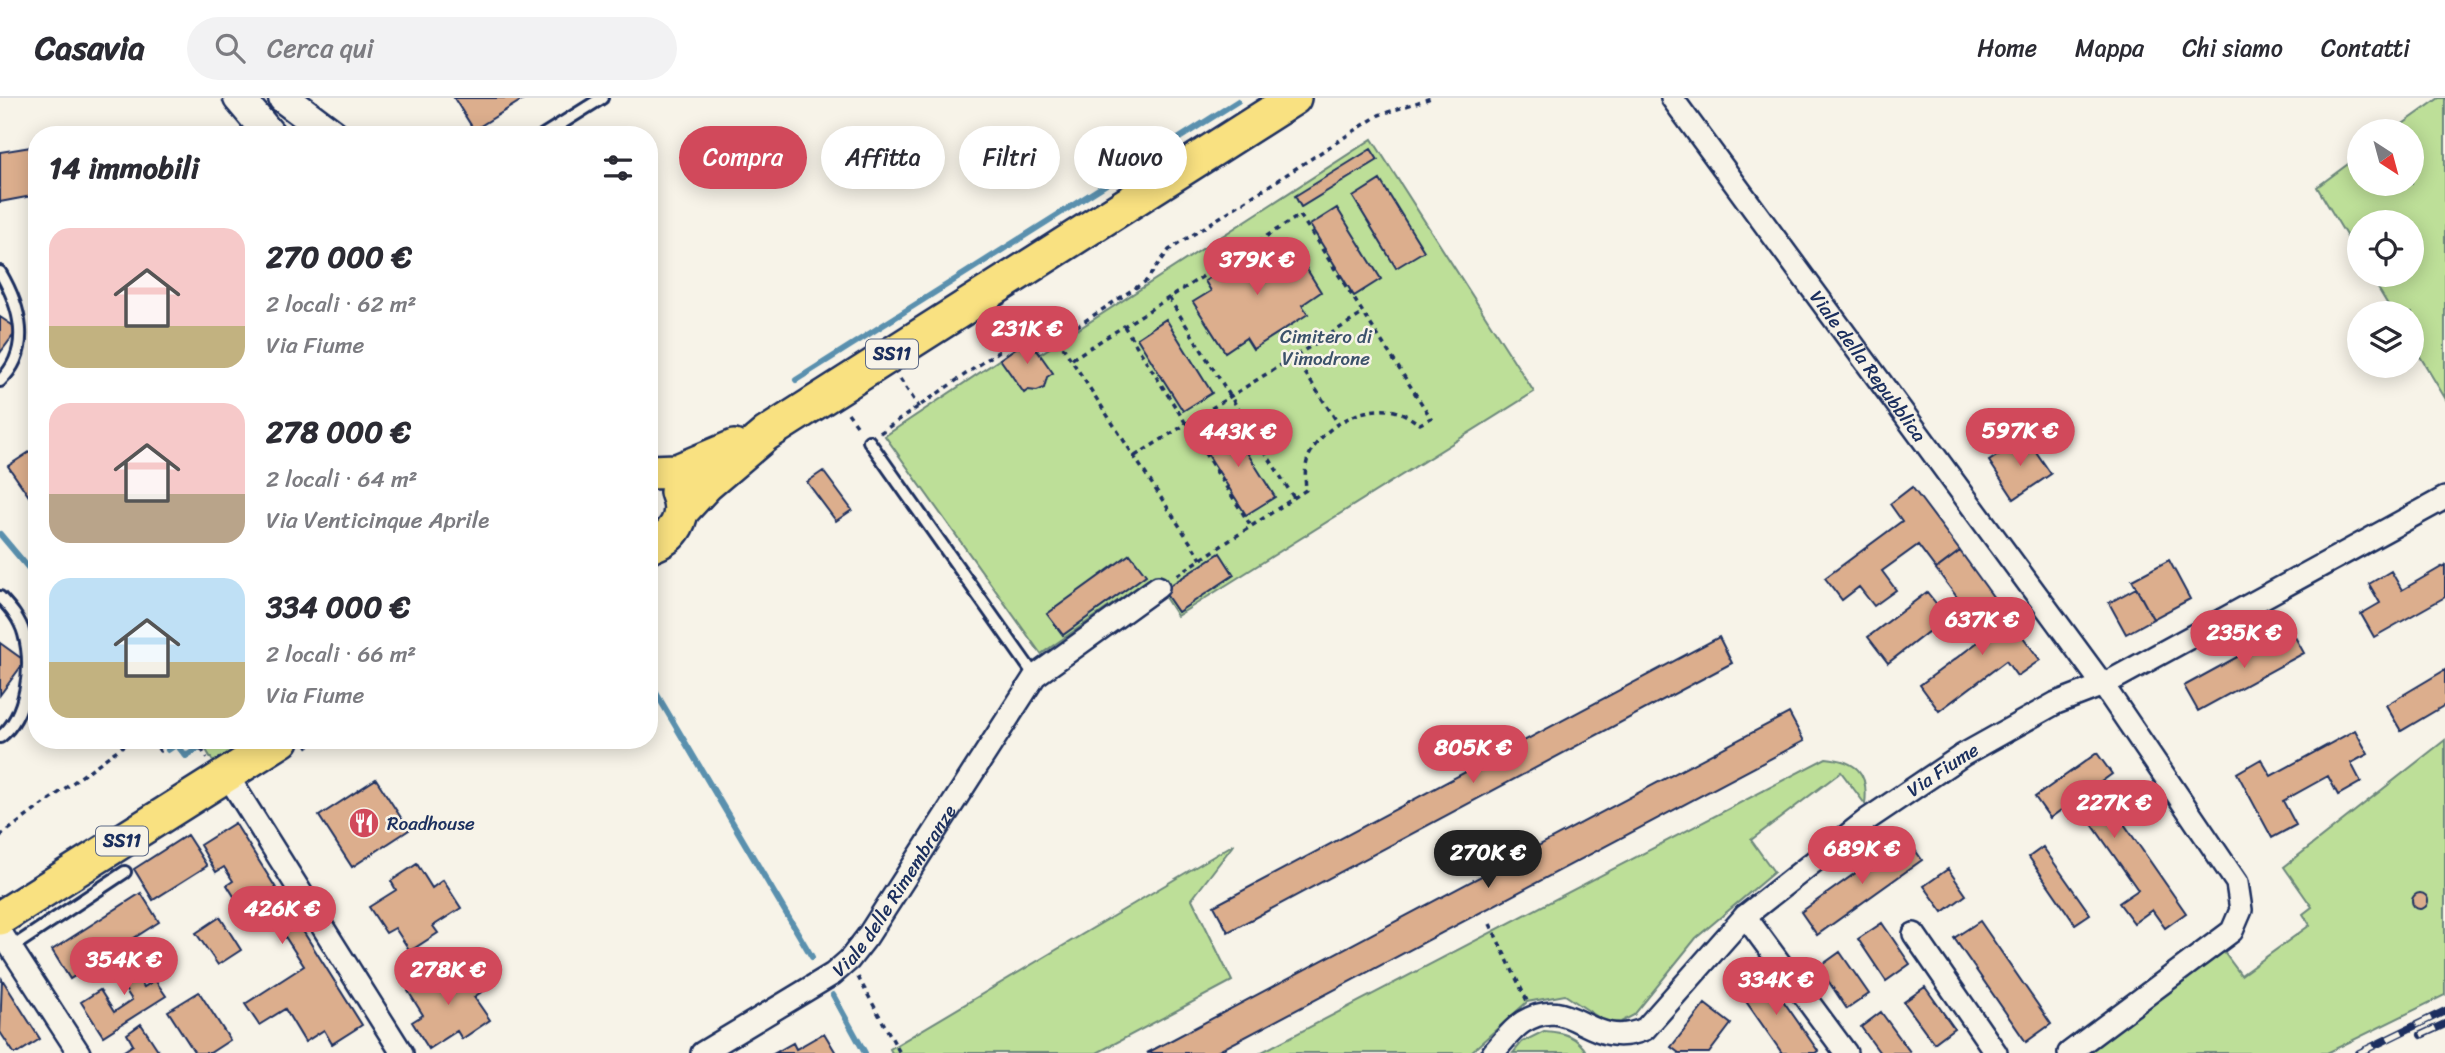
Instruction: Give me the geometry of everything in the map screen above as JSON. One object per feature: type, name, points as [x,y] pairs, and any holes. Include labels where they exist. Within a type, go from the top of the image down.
[{"type":"main road","name":"SS11","points":[[658,542],[671,535],[681,512],[706,485],[766,434],[1294,98]]},
{"type":"main road","name":"SS11","points":[[658,472],[677,471],[766,434]]},
{"type":"main road","name":"SS11","points":[[658,475],[676,488],[681,512]]},
{"type":"main road","name":"SS11","points":[[6,932],[217,766],[260,749]]},
{"type":"street","points":[[239,98],[262,126]]},
{"type":"street","points":[[284,98],[321,126]]},
{"type":"street","name":"Viale della Repubblica","points":[[1672,98],[2103,685],[2234,876],[2242,903],[2240,916],[2232,932],[2069,1053]]},
{"type":"street","name":"Via Fiume","points":[[1535,1017],[1562,1016],[1609,1040],[1632,1044],[1745,916],[1868,819],[1946,766],[2056,703],[2103,685],[2445,498]]},
{"type":"street","name":"Viale delle Rimembranze","points":[[702,1053],[832,974],[849,960],[1035,676],[1158,587]]},
{"type":"street","points":[[217,766],[402,1053]]},
{"type":"street","points":[[1745,916],[1846,1053]]},
{"type":"street","points":[[6,932],[79,1053]]},
{"type":"street","points":[[1914,934],[1996,1053]]},
{"type":"street","points":[[1493,1053],[1519,1026],[1535,1017]]},
{"type":"lane","points":[[557,126],[602,98]]},
{"type":"lane","points":[[0,272],[18,313],[20,341],[15,362],[0,381]]},
{"type":"lane","points":[[869,441],[1035,676]]},
{"type":"lane","points":[[0,597],[14,613],[24,632],[26,660],[20,715],[0,737]]},
{"type":"lane","points":[[6,932],[125,872]]},
{"type":"path","points":[[869,441],[1008,345],[1005,339],[1020,330],[1057,337],[1146,281],[1168,250],[1379,115],[1431,98]]},
{"type":"path","points":[[1072,359],[1300,215],[1431,418],[1420,424],[1400,412],[1378,409],[1338,423],[1310,453],[1305,471],[1306,490],[1158,587]]},
{"type":"path","points":[[1169,298],[1294,498]]},
{"type":"path","points":[[1135,456],[1364,313]]},
{"type":"path","points":[[1124,326],[1251,526]]},
{"type":"path","points":[[1057,337],[1201,559]]},
{"type":"path","points":[[1294,356],[1338,423]]},
{"type":"path","points":[[885,358],[919,407]]},
{"type":"path","points":[[0,836],[119,749]]},
{"type":"path","points":[[203,749],[217,766]]},
{"type":"path","points":[[1490,924],[1535,1017]]},
{"type":"path","points":[[849,960],[900,1053]]},
{"type":"green space","points":[[2439,98],[2445,98],[2445,398],[2424,363],[2424,301],[2386,301],[2377,287],[2424,287],[2424,210],[2347,210],[2347,237],[2317,187],[2347,165],[2347,196],[2424,196],[2424,119],[2410,119]]},
{"type":"green space","name":"Cimitero di Vimodrone","points":[[1372,139],[1534,392],[1177,616],[1152,577],[1041,654],[885,436],[1030,339],[1040,354]]},
{"type":"green space","points":[[2445,740],[2445,995],[2327,1053],[2086,1053],[2223,951],[2241,975],[2310,925],[2303,914],[2312,907],[2284,867]]},
{"type":"green space","points":[[205,749],[236,749],[214,763]]},
{"type":"green space","points":[[1826,758],[1853,765],[1858,770],[1865,784],[1865,804],[1841,772],[1751,840],[1774,872],[1696,938],[1634,1015],[1621,1022],[1607,1023],[1565,995],[1527,1002],[1470,1053],[1260,1053]]},
{"type":"green space","points":[[1234,844],[1192,899],[1232,981],[1097,1053],[892,1053],[890,1049]]},
{"type":"green space","points":[[1544,1031],[1569,1036],[1587,1053],[1513,1053],[1522,1042]]},
{"type":"building","points":[[454,98],[525,98],[480,126],[472,126]]},
{"type":"building","points":[[28,147],[28,197],[0,202],[0,152]]},
{"type":"building","points":[[1371,149],[1378,160],[1301,207],[1295,196]]},
{"type":"building","points":[[1380,180],[1424,251],[1396,268],[1353,197]]},
{"type":"building","points":[[1337,208],[1381,279],[1354,296],[1310,225]]},
{"type":"building","points":[[1290,242],[1321,292],[1302,305],[1308,314],[1253,349],[1246,338],[1225,352],[1193,302],[1211,291],[1205,281],[1257,248],[1264,259]]},
{"type":"building","points":[[0,317],[18,329],[0,353]]},
{"type":"building","points":[[1166,319],[1212,393],[1183,411],[1137,338]]},
{"type":"building","points":[[1021,334],[1026,341],[1029,339],[1053,373],[1047,377],[1044,388],[1037,391],[1028,390],[1024,393],[1000,359],[1017,347],[1012,341]]},
{"type":"building","points":[[1229,424],[1275,497],[1246,515],[1200,442]]},
{"type":"building","points":[[2026,437],[2051,474],[2014,499],[1989,461]]},
{"type":"building","points":[[28,453],[28,495],[8,466]]},
{"type":"building","points":[[823,471],[852,510],[836,521],[807,482]]},
{"type":"building","points":[[1912,487],[1960,551],[1936,569],[1918,545],[1882,571],[1896,590],[1874,606],[1859,587],[1842,600],[1825,578],[1902,521],[1890,504]]},
{"type":"building","points":[[1960,551],[1994,598],[1971,616],[1936,569]]},
{"type":"building","points":[[1220,553],[1234,575],[1178,612],[1163,590]]},
{"type":"building","points":[[1130,554],[1146,575],[1063,635],[1047,614]]},
{"type":"building","points":[[2169,560],[2190,599],[2153,619],[2132,580]]},
{"type":"building","points":[[2445,565],[2445,597],[2374,637],[2361,614],[2380,603],[2369,584],[2391,571],[2402,590]]},
{"type":"building","points":[[2136,588],[2153,619],[2126,634],[2109,603]]},
{"type":"building","points":[[1927,592],[1947,617],[1888,663],[1868,637]]},
{"type":"building","points":[[1994,598],[2040,660],[2017,676],[2006,661],[1939,711],[1920,685],[1986,636],[1971,616]]},
{"type":"building","points":[[2290,628],[2304,653],[2198,711],[2184,686]]},
{"type":"building","points":[[1719,637],[1732,663],[1228,932],[1214,906]]},
{"type":"building","points":[[0,643],[25,661],[0,695]]},
{"type":"building","points":[[2445,670],[2445,705],[2401,731],[2386,705]]},
{"type":"building","points":[[1789,713],[1804,741],[1215,1053],[1147,1053]]},
{"type":"building","points":[[2355,730],[2368,754],[2351,763],[2361,782],[2338,795],[2328,776],[2283,801],[2296,825],[2272,838],[2237,773],[2261,759],[2271,776]]},
{"type":"building","points":[[2097,753],[2112,774],[2097,785],[2186,913],[2165,928],[2152,910],[2134,923],[2119,903],[2138,890],[2075,800],[2050,818],[2035,797]]},
{"type":"building","name":"Roadhouse","points":[[376,779],[409,830],[352,867],[319,816]]},
{"type":"building","points":[[235,823],[362,1025],[332,1044],[324,1030],[305,1042],[285,1009],[259,1025],[245,1004],[304,966],[273,918],[255,930],[227,885],[233,881],[224,867],[216,872],[200,845]]},
{"type":"building","points":[[187,835],[207,866],[153,900],[134,869]]},
{"type":"building","points":[[1906,837],[1922,860],[1817,935],[1801,912]]},
{"type":"building","points":[[2043,847],[2090,914],[2075,924],[2029,857]]},
{"type":"building","points":[[417,864],[432,888],[443,880],[461,908],[433,926],[438,933],[410,951],[395,928],[386,933],[369,907],[396,890],[391,881]]},
{"type":"building","points":[[1948,869],[1966,895],[1943,912],[1924,886]]},
{"type":"building","points":[[141,893],[159,922],[70,979],[52,950]]},
{"type":"building","points":[[2420,893],[2426,895],[2426,907],[2420,909],[2414,907],[2412,901],[2414,895]]},
{"type":"building","points":[[220,917],[241,950],[218,965],[196,933]]},
{"type":"building","points":[[1980,921],[2051,1024],[2026,1042],[1954,938]]},
{"type":"building","points":[[1882,923],[1910,964],[1886,981],[1858,939]]},
{"type":"building","points":[[1840,952],[1869,994],[1847,1009],[1819,967]]},
{"type":"building","points":[[139,953],[147,965],[135,973],[144,987],[155,980],[166,996],[103,1036],[81,1002],[100,990],[114,1012],[132,1000],[112,969]]},
{"type":"building","points":[[466,965],[483,991],[474,997],[490,1020],[462,1039],[457,1031],[429,1049],[412,1022],[423,1015],[408,991],[433,974],[439,983]]},
{"type":"building","points":[[1764,973],[1818,1051],[1815,1053],[1782,1053],[1738,990]]},
{"type":"building","points":[[2,979],[40,1039],[18,1053],[14,1053],[0,1032]]},
{"type":"building","points":[[1925,987],[1954,1028],[1934,1043],[1904,1002]]},
{"type":"building","points":[[199,992],[230,1040],[210,1053],[195,1053],[168,1011]]},
{"type":"building","points":[[1705,1004],[1731,1024],[1709,1053],[1679,1053],[1671,1047]]},
{"type":"building","points":[[1881,1012],[1910,1052],[1880,1053],[1861,1027]]},
{"type":"building","points":[[141,1024],[160,1053],[121,1053],[133,1045],[127,1034]]},
{"type":"building","points":[[824,1033],[836,1053],[775,1053],[793,1043],[796,1049]]},
{"type":"waterway","points":[[796,380],[1238,101]]},
{"type":"waterway","points":[[0,534],[28,567]]},
{"type":"waterway","points":[[658,696],[812,957]]},
{"type":"waterway","points":[[180,749],[186,756],[197,749]]},
{"type":"waterway","points":[[833,995],[865,1053]]},
{"type":"railway","points":[[2359,1053],[2445,1011]]},
{"type":"railway","points":[[2421,1035],[2445,1024]]},
{"type":"place","name":"Roadhouse","points":[[364,823]]}]
